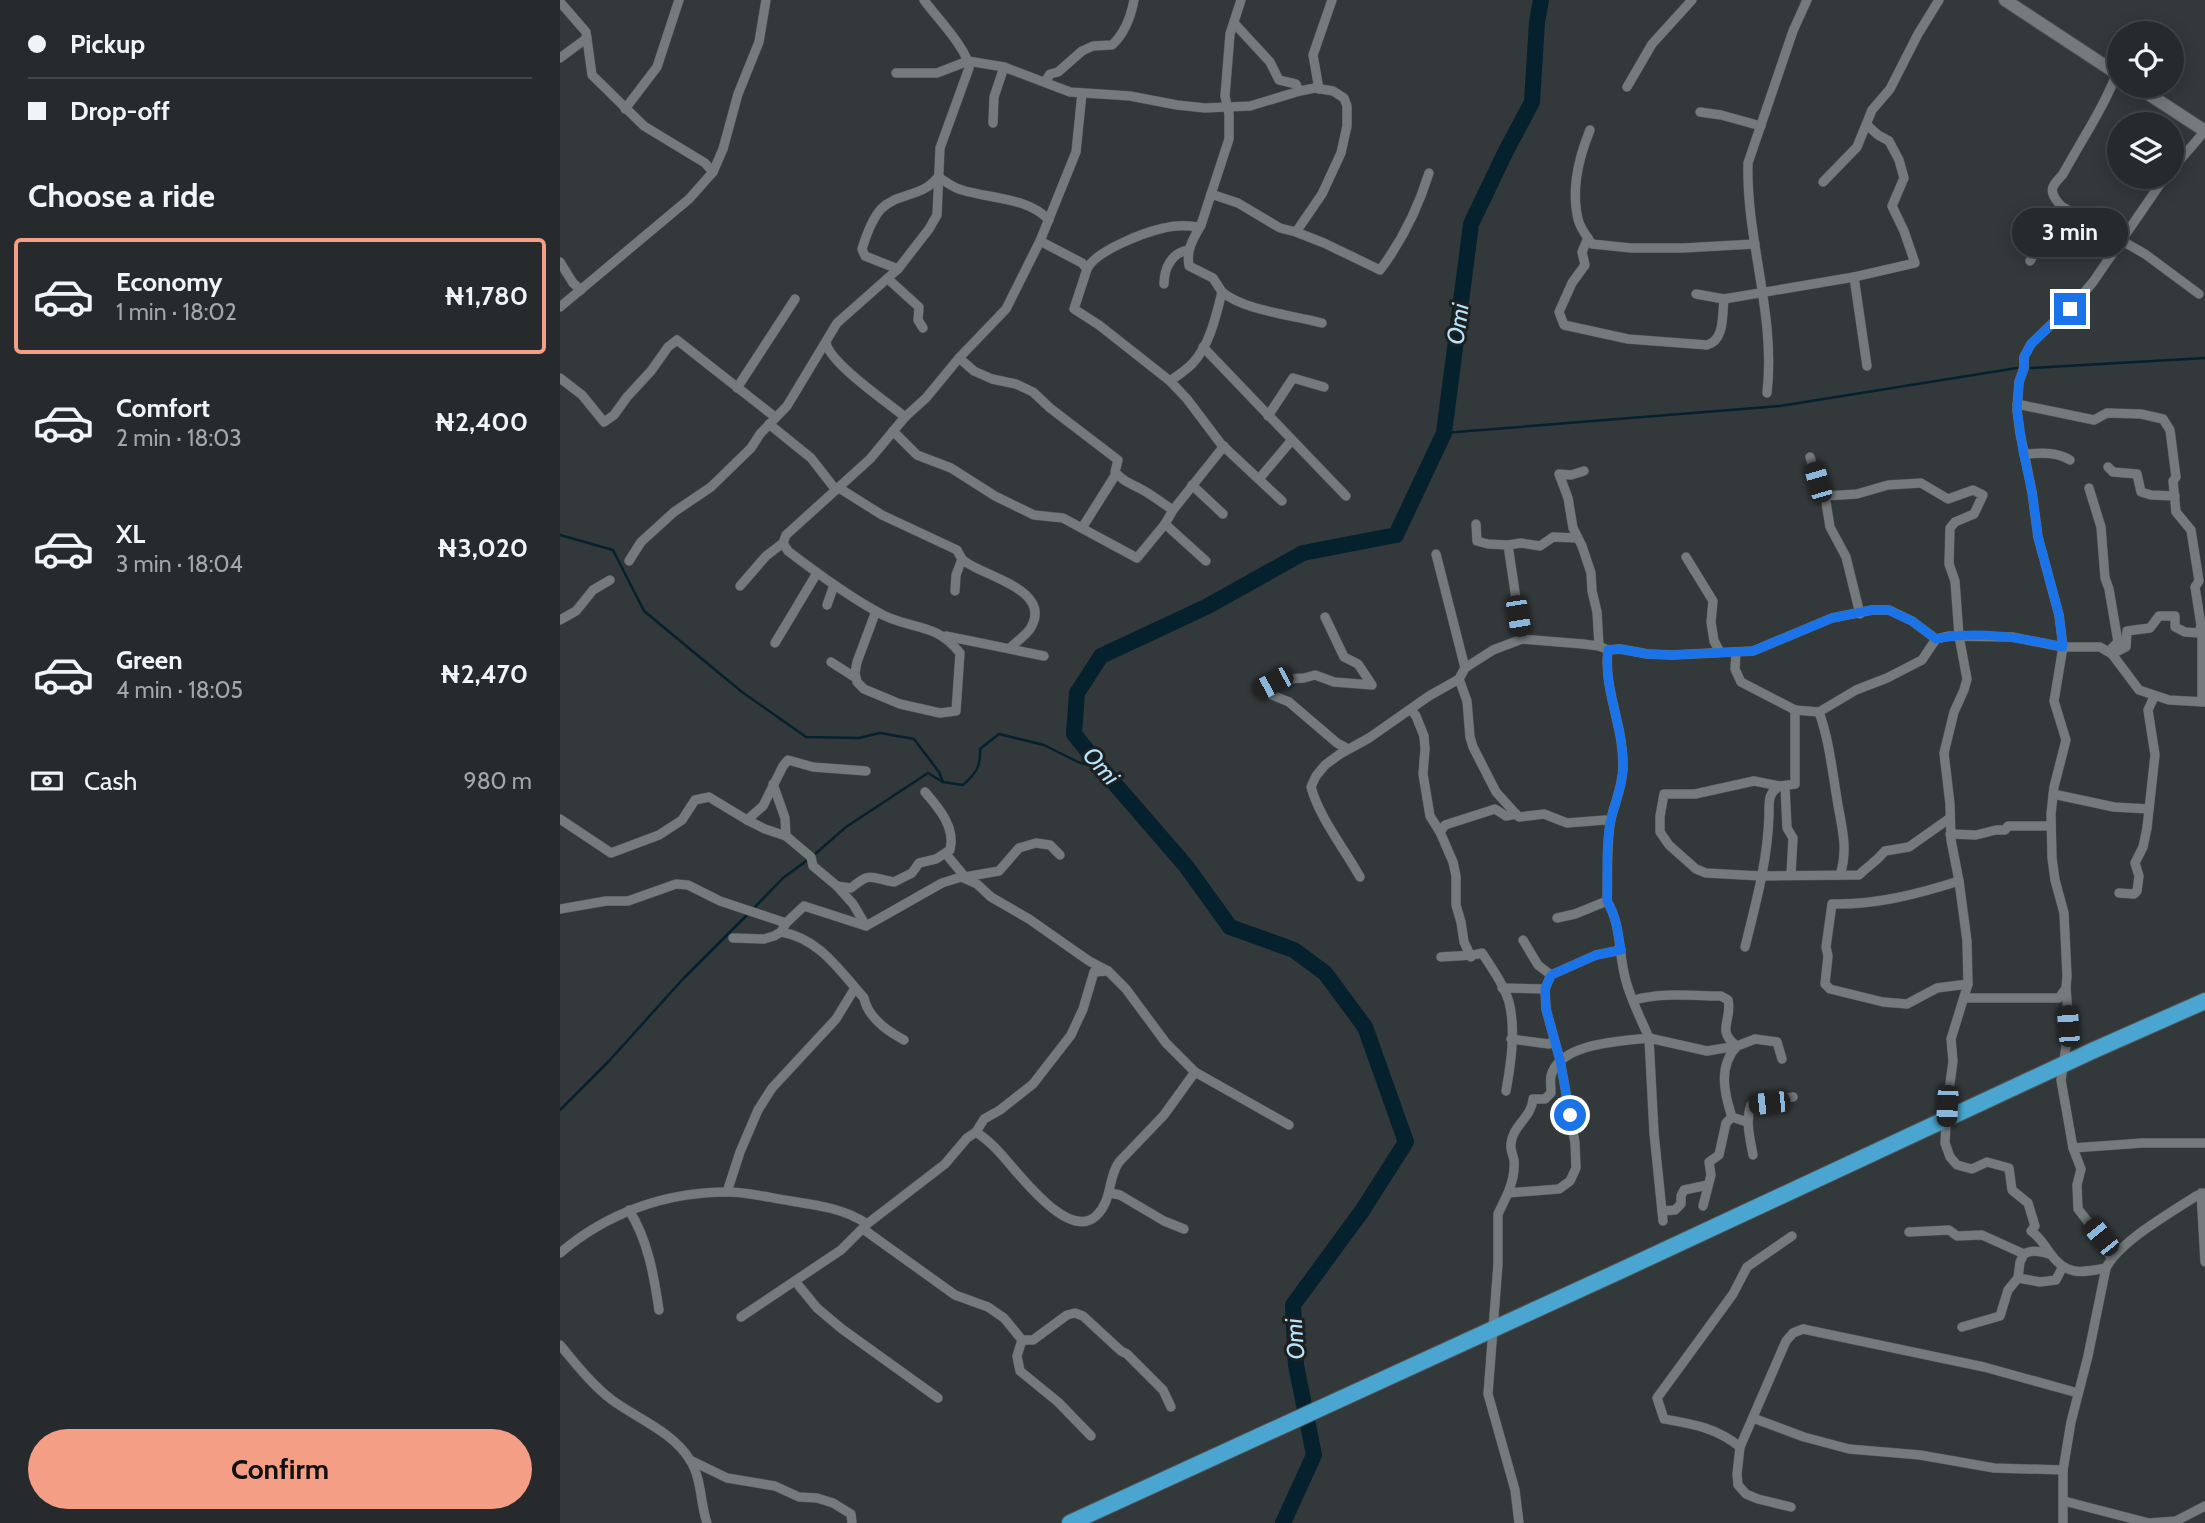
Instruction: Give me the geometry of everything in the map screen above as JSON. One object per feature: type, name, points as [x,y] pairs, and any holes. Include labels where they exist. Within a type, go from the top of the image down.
[{"type":"highway","points":[[1070,1523],[2205,1001]]},
{"type":"main road","points":[[2005,0],[2107,67]]},
{"type":"main road","points":[[2154,98],[2205,131]]},
{"type":"street","points":[[625,109],[657,66],[679,0]]},
{"type":"street","points":[[560,307],[689,200],[713,172],[723,149],[738,94],[759,42],[766,0]]},
{"type":"street","points":[[629,561],[641,542],[674,512],[711,487],[751,447],[787,406],[837,323],[898,269],[937,215],[940,148],[967,76],[968,61],[962,49],[924,0]]},
{"type":"street","points":[[1045,82],[1050,74],[1058,72],[1082,51],[1093,46],[1112,45],[1119,39],[1134,0]]},
{"type":"street","points":[[1241,0],[1230,34],[1225,96],[1229,114],[1229,139],[1189,250],[1189,266],[1213,278],[1227,297],[1322,323]]},
{"type":"street","points":[[1319,89],[1313,55],[1332,0]]},
{"type":"street","points":[[1627,87],[1652,44],[1692,0]]},
{"type":"street","points":[[1767,393],[1769,348],[1764,292],[1755,244],[1748,163],[1793,31],[1807,0]]},
{"type":"street","points":[[1823,182],[1857,147],[1872,110],[1890,89],[1939,0]]},
{"type":"street","points":[[560,2],[586,32],[592,75],[625,109],[665,140],[705,163],[713,172]]},
{"type":"street","points":[[1234,23],[1270,62],[1276,78],[1296,84],[1299,91]]},
{"type":"street","points":[[560,58],[587,38]]},
{"type":"street","points":[[896,73],[937,73],[968,61],[1004,67],[1070,92],[1130,96],[1205,108],[1250,106],[1299,91],[1333,90],[1344,98],[1347,106],[1347,126],[1341,153],[1322,194],[1296,232]]},
{"type":"street","points":[[993,123],[994,97],[1004,67]]},
{"type":"street","points":[[740,586],[766,556],[783,543],[786,536],[870,459],[905,417],[926,398],[958,358],[1006,309],[1040,241],[1076,152],[1082,93]]},
{"type":"street","points":[[2107,98],[2053,187],[2052,194],[2061,206],[2145,254],[2199,294]]},
{"type":"street","points":[[1700,112],[1721,115],[1761,127]]},
{"type":"street","points":[[1696,294],[1724,299],[1854,277],[1915,263],[1892,206],[1904,178],[1899,160],[1889,141],[1867,125]]},
{"type":"street","points":[[1590,130],[1582,150],[1576,196],[1578,221],[1592,244],[1631,248],[1683,248],[1755,244]]},
{"type":"street","points":[[2184,155],[2205,131]]},
{"type":"street","points":[[1211,194],[1238,203],[1280,229],[1296,232],[1380,270],[1406,230],[1420,202],[1429,173]]},
{"type":"street","points":[[938,177],[960,190],[1030,206],[1041,211],[1049,220]]},
{"type":"street","points":[[898,269],[865,256],[862,249],[866,237],[882,208],[929,188],[938,177]]},
{"type":"street","points":[[2111,1258],[2101,1237],[2078,1209],[2077,1185],[2081,1169],[2073,1148],[2061,1080],[2068,1026],[2067,976],[2064,913],[2054,880],[2052,826],[2053,794],[2066,740],[2054,701],[2063,647],[2059,615],[2038,537],[2017,404],[2024,357],[2031,344],[2088,289],[2157,189]]},
{"type":"street","points":[[2030,261],[2061,206]]},
{"type":"street","points":[[1200,225],[1197,228],[1184,225],[1163,228],[1106,250],[1090,263],[1074,309],[1170,382],[1224,446],[1282,500]]},
{"type":"street","points":[[1588,238],[1582,252],[1585,265],[1572,283],[1559,312],[1564,325],[1628,339],[1707,345],[1714,343],[1719,337],[1724,299]]},
{"type":"street","points":[[1040,241],[1082,263],[1087,269]]},
{"type":"street","points":[[1164,284],[1164,275],[1172,259],[1176,254],[1189,250]]},
{"type":"street","points":[[560,262],[573,283],[581,290]]},
{"type":"street","points":[[1854,277],[1867,366]]},
{"type":"street","points":[[888,278],[919,307],[918,320],[923,328]]},
{"type":"street","points":[[1170,382],[1192,363],[1203,348],[1217,314],[1222,292]]},
{"type":"street","points":[[737,388],[795,299]]},
{"type":"street","points":[[560,378],[582,395],[604,422],[614,415],[677,340],[772,420],[811,458],[837,489],[882,515],[957,550],[962,559],[1005,580],[1031,600],[1035,615],[1029,629],[1010,649]]},
{"type":"street","points":[[826,342],[827,348],[851,375],[905,417]]},
{"type":"street","points":[[1203,348],[1346,496]]},
{"type":"street","points":[[958,358],[974,371],[1033,392],[1049,408],[1118,460],[1116,474],[1082,528]]},
{"type":"street","points":[[1268,416],[1293,378],[1324,387]]},
{"type":"street","points":[[1360,877],[1328,825],[1311,787],[1316,776],[1325,765],[1348,749],[1459,679],[1465,668],[1493,650],[1522,639],[1647,654],[1753,651],[1832,618],[1872,610],[1888,610],[1912,621],[1936,639],[2012,636],[2063,647],[2099,647],[2112,654],[2139,690],[2169,700],[2204,702],[2202,625],[2195,587],[2199,581],[2191,530],[2176,512],[2176,477],[2170,430],[2163,419],[2141,414],[2107,413],[2094,419],[2017,404]]},
{"type":"street","points":[[893,431],[917,454],[951,468],[995,496],[1034,515],[1059,517],[1137,558],[1224,446]]},
{"type":"street","points":[[1259,479],[1291,441]]},
{"type":"street","points":[[2024,454],[2044,452],[2062,455],[2070,460]]},
{"type":"street","points":[[1811,457],[1825,496],[1830,527],[1846,557],[1860,614]]},
{"type":"street","points":[[2108,467],[2113,471],[2137,474],[2141,492],[2175,496]]},
{"type":"street","points":[[1584,471],[1571,475],[1559,474],[1573,528],[1591,573],[1609,677],[1608,689],[1620,736],[1623,768],[1610,821],[1607,901],[1618,927],[1625,979],[1649,1038],[1662,1216],[1681,1205],[1684,1190],[1708,1185]]},
{"type":"street","points":[[1116,474],[1173,510]]},
{"type":"street","points":[[1825,496],[1857,494],[1888,485],[1922,483],[1948,499],[1972,490],[1983,495],[1974,514],[1950,527],[1949,564],[1955,581],[1959,636],[1967,679],[1954,712],[1944,753],[1950,834],[1967,941],[1968,984],[1951,1039],[1953,1061],[1945,1143],[1952,1161],[1957,1165],[1972,1169],[1987,1162],[2008,1167],[2012,1190],[2029,1204],[2035,1226],[2031,1231],[2039,1237],[2062,1268],[2082,1273],[2106,1268]]},
{"type":"street","points":[[1192,485],[1223,514]]},
{"type":"street","points":[[2089,488],[2101,527],[2105,578],[2118,642],[2112,648],[2112,654]]},
{"type":"street","points":[[1165,524],[1206,561]]},
{"type":"street","points":[[1476,524],[1477,541],[1488,544],[1521,543],[1540,546],[1553,537],[1578,538]]},
{"type":"street","points":[[783,543],[788,551],[817,573],[886,616],[922,626],[944,636],[1044,656]]},
{"type":"street","points":[[1508,545],[1522,639]]},
{"type":"street","points":[[1436,554],[1465,668]]},
{"type":"street","points":[[1686,557],[1713,601],[1711,622],[1714,641],[1720,652]]},
{"type":"street","points":[[955,591],[956,575],[962,559]]},
{"type":"street","points":[[775,643],[817,573]]},
{"type":"street","points":[[560,620],[576,611],[593,590],[610,580]]},
{"type":"street","points":[[827,605],[834,584]]},
{"type":"street","points":[[856,678],[857,662],[876,611]]},
{"type":"street","points":[[2112,654],[2126,647],[2127,631],[2150,628],[2160,616],[2175,616],[2175,627],[2185,632],[2199,633],[2202,625]]},
{"type":"street","points":[[1325,617],[1344,657],[1358,664],[1372,685],[1334,681],[1315,675],[1287,679],[1260,690],[1289,702],[1337,743],[1348,749]]},
{"type":"street","points":[[831,662],[856,678],[864,689],[900,704],[940,713],[956,710],[960,653],[944,636]]},
{"type":"street","points":[[1736,652],[1735,669],[1741,682],[1795,709],[1819,712],[1856,690],[1922,660],[1936,639]]},
{"type":"street","points":[[1459,679],[1467,701],[1473,747],[1496,792],[1519,817],[1544,814],[1567,822],[1610,821]]},
{"type":"street","points":[[2119,893],[2134,894],[2137,891],[2139,876],[2136,863],[2143,848],[2155,755],[2148,710],[2154,696]]},
{"type":"street","points":[[1745,947],[1757,902],[1768,838],[1769,799],[1773,789],[1796,783],[1795,709]]},
{"type":"street","points":[[1411,710],[1424,736],[1426,749],[1423,774],[1430,816],[1453,862],[1456,905],[1464,942],[1471,957]]},
{"type":"street","points":[[1819,712],[1827,734],[1844,834],[1844,862],[1840,875]]},
{"type":"street","points":[[747,820],[763,806],[788,760],[813,767],[866,771]]},
{"type":"street","points":[[1783,786],[1754,781],[1695,794],[1664,794],[1660,832],[1669,845],[1696,869],[1706,873],[1828,876],[1859,874],[1874,865],[1885,851],[1909,847],[1950,818]]},
{"type":"street","points":[[773,784],[785,818],[786,836]]},
{"type":"street","points":[[1783,786],[1787,828],[1793,838],[1791,874]]},
{"type":"street","points":[[837,886],[851,888],[868,875],[894,882],[912,873],[919,863],[946,854],[952,846],[946,821],[925,792]]},
{"type":"street","points":[[2053,794],[2114,807],[2149,809]]},
{"type":"street","points":[[560,819],[611,853],[659,835],[682,820],[695,800],[709,797],[747,820],[786,836],[811,857],[813,866],[837,886],[853,904],[866,926]]},
{"type":"street","points":[[1440,832],[1445,825],[1486,811],[1495,809],[1506,816],[1516,814]]},
{"type":"street","points":[[1950,834],[1976,835],[2005,830],[2008,826],[2052,826]]},
{"type":"street","points":[[733,939],[764,939],[784,928],[804,906],[866,926],[942,883],[999,871],[1019,848],[1036,843],[1050,845],[1060,855]]},
{"type":"street","points":[[946,854],[963,877],[1108,971],[1126,989],[1167,1043],[1195,1072],[1289,1125]]},
{"type":"street","points":[[1959,881],[1925,892],[1865,904],[1832,904],[1826,947],[1829,956],[1825,984],[1830,989],[1843,993],[1907,1004],[1937,989],[1968,984]]},
{"type":"street","points":[[560,909],[606,901],[628,901],[676,884],[688,885],[784,928],[819,948],[864,998],[865,1005],[885,1030],[904,1040]]},
{"type":"street","points":[[1557,918],[1607,901]]},
{"type":"street","points":[[1523,940],[1538,965],[1551,975]]},
{"type":"street","points":[[1508,1194],[1559,1189],[1570,1181],[1576,1168],[1575,1143],[1560,1060],[1546,1009],[1545,989],[1551,975],[1596,955],[1621,950]]},
{"type":"street","points":[[1441,957],[1471,957],[1482,953],[1502,988],[1508,1001],[1511,1039],[1510,1071],[1506,1090]]},
{"type":"street","points":[[741,1317],[841,1250],[865,1226],[937,1171],[967,1138],[976,1132],[984,1119],[1000,1110],[1032,1084],[1071,1035],[1083,1009],[1094,972],[1108,971]]},
{"type":"street","points":[[1502,988],[1545,989]]},
{"type":"street","points":[[727,1192],[758,1110],[772,1088],[836,1019],[855,989]]},
{"type":"street","points":[[1964,998],[2059,998],[2066,989]]},
{"type":"street","points":[[1634,1000],[1670,995],[1721,996],[1728,999],[1727,1037],[1737,1046]]},
{"type":"street","points":[[1511,1039],[1521,1038],[1549,1044],[1554,1040]]},
{"type":"street","points":[[1519,1523],[1515,1490],[1488,1394],[1498,1264],[1498,1214],[1514,1177],[1511,1143],[1532,1109],[1533,1099],[1545,1099],[1551,1093],[1551,1075],[1560,1060],[1592,1045],[1649,1038],[1707,1051],[1755,1040],[1777,1042],[1782,1059]]},
{"type":"street","points":[[1732,1117],[1727,1100],[1725,1064],[1737,1046]]},
{"type":"street","points":[[976,1132],[988,1140],[1035,1193],[1058,1212],[1074,1221],[1086,1222],[1096,1216],[1110,1193],[1113,1171],[1132,1147],[1164,1115],[1195,1072]]},
{"type":"street","points":[[1753,1155],[1747,1122],[1751,1105],[1793,1097]]},
{"type":"street","points":[[1732,1117],[1747,1122]]},
{"type":"street","points":[[1703,1206],[1711,1175],[1709,1162],[1718,1155],[1726,1123],[1732,1117]]},
{"type":"street","points":[[2073,1148],[2141,1143],[2205,1143]]},
{"type":"street","points":[[560,1253],[587,1231],[629,1210],[675,1196],[727,1192],[812,1205],[855,1215],[865,1226],[955,1295],[988,1307],[1004,1318],[1022,1340]]},
{"type":"street","points":[[1110,1193],[1120,1195],[1184,1229]]},
{"type":"street","points":[[2063,1523],[2063,1470],[2106,1268],[2111,1258],[2156,1223],[2203,1193]]},
{"type":"street","points":[[2203,1193],[2205,1262]]},
{"type":"street","points":[[629,1210],[647,1252],[655,1279],[659,1310]]},
{"type":"street","points":[[1909,1232],[1948,1230],[1957,1236],[1982,1235],[2024,1254]]},
{"type":"street","points":[[1740,1447],[1724,1434],[1697,1425],[1664,1419],[1657,1398],[1733,1294],[1747,1268],[1792,1236]]},
{"type":"street","points":[[1962,1327],[2000,1316],[2008,1290],[2018,1278],[2024,1254],[2038,1251],[2050,1254]]},
{"type":"street","points":[[2018,1278],[2040,1282],[2056,1280],[2062,1268]]},
{"type":"street","points":[[795,1281],[817,1308],[842,1329],[938,1398]]},
{"type":"street","points":[[1022,1340],[1033,1340],[1067,1315],[1075,1313],[1083,1316],[1163,1390],[1171,1407]]},
{"type":"street","points":[[1791,1507],[1746,1494],[1738,1485],[1737,1474],[1740,1447],[1786,1341],[1793,1333],[1803,1329],[1984,1367],[2078,1394]]},
{"type":"street","points":[[1022,1340],[1017,1356],[1020,1371],[1058,1402],[1091,1436]]},
{"type":"street","points":[[560,1345],[595,1386],[672,1439],[690,1460],[700,1487],[707,1523]]},
{"type":"street","points":[[1753,1418],[1804,1437],[1849,1449],[1920,1455],[1994,1468],[2063,1470]]},
{"type":"street","points":[[690,1460],[727,1478],[775,1486],[799,1497],[817,1498],[833,1503],[851,1514],[852,1523]]},
{"type":"street","points":[[2064,1502],[2149,1522],[2176,1522],[2205,1506]]},
{"type":"waterway","name":"Omi","points":[[1283,1523],[1314,1455],[1296,1365],[1293,1305],[1362,1211],[1406,1142],[1365,1027],[1325,973],[1294,950],[1230,927],[1186,866],[1074,734],[1077,693],[1101,656],[1206,607],[1303,553],[1396,535],[1444,433],[1471,224],[1532,102],[1541,0]]},
{"type":"waterway","points":[[2031,368],[2205,358]]},
{"type":"waterway","points":[[1444,433],[1780,406],[2017,368]]},
{"type":"waterway","points":[[560,535],[613,550],[644,611],[742,692],[806,737],[859,738],[880,733],[914,739],[939,772],[943,782]]},
{"type":"waterway","points":[[814,855],[846,827],[928,773],[943,782],[963,785],[977,769],[980,749],[999,734],[1044,745],[1078,762],[1102,769]]},
{"type":"waterway","points":[[754,908],[783,878],[809,859]]},
{"type":"waterway","points":[[560,1110],[749,913]]},
{"type":"route","points":[[1570,1115],[1560,1060],[1546,1009],[1545,989],[1551,975],[1596,955],[1621,950],[1618,927],[1607,901],[1610,821],[1623,768],[1620,736],[1608,689],[1608,650],[1672,655],[1753,651],[1832,618],[1872,610],[1888,610],[1912,621],[1936,639],[1949,636],[2012,636],[2063,647],[2059,615],[2038,537],[2017,410],[2024,357],[2031,344],[2070,309]]}]
